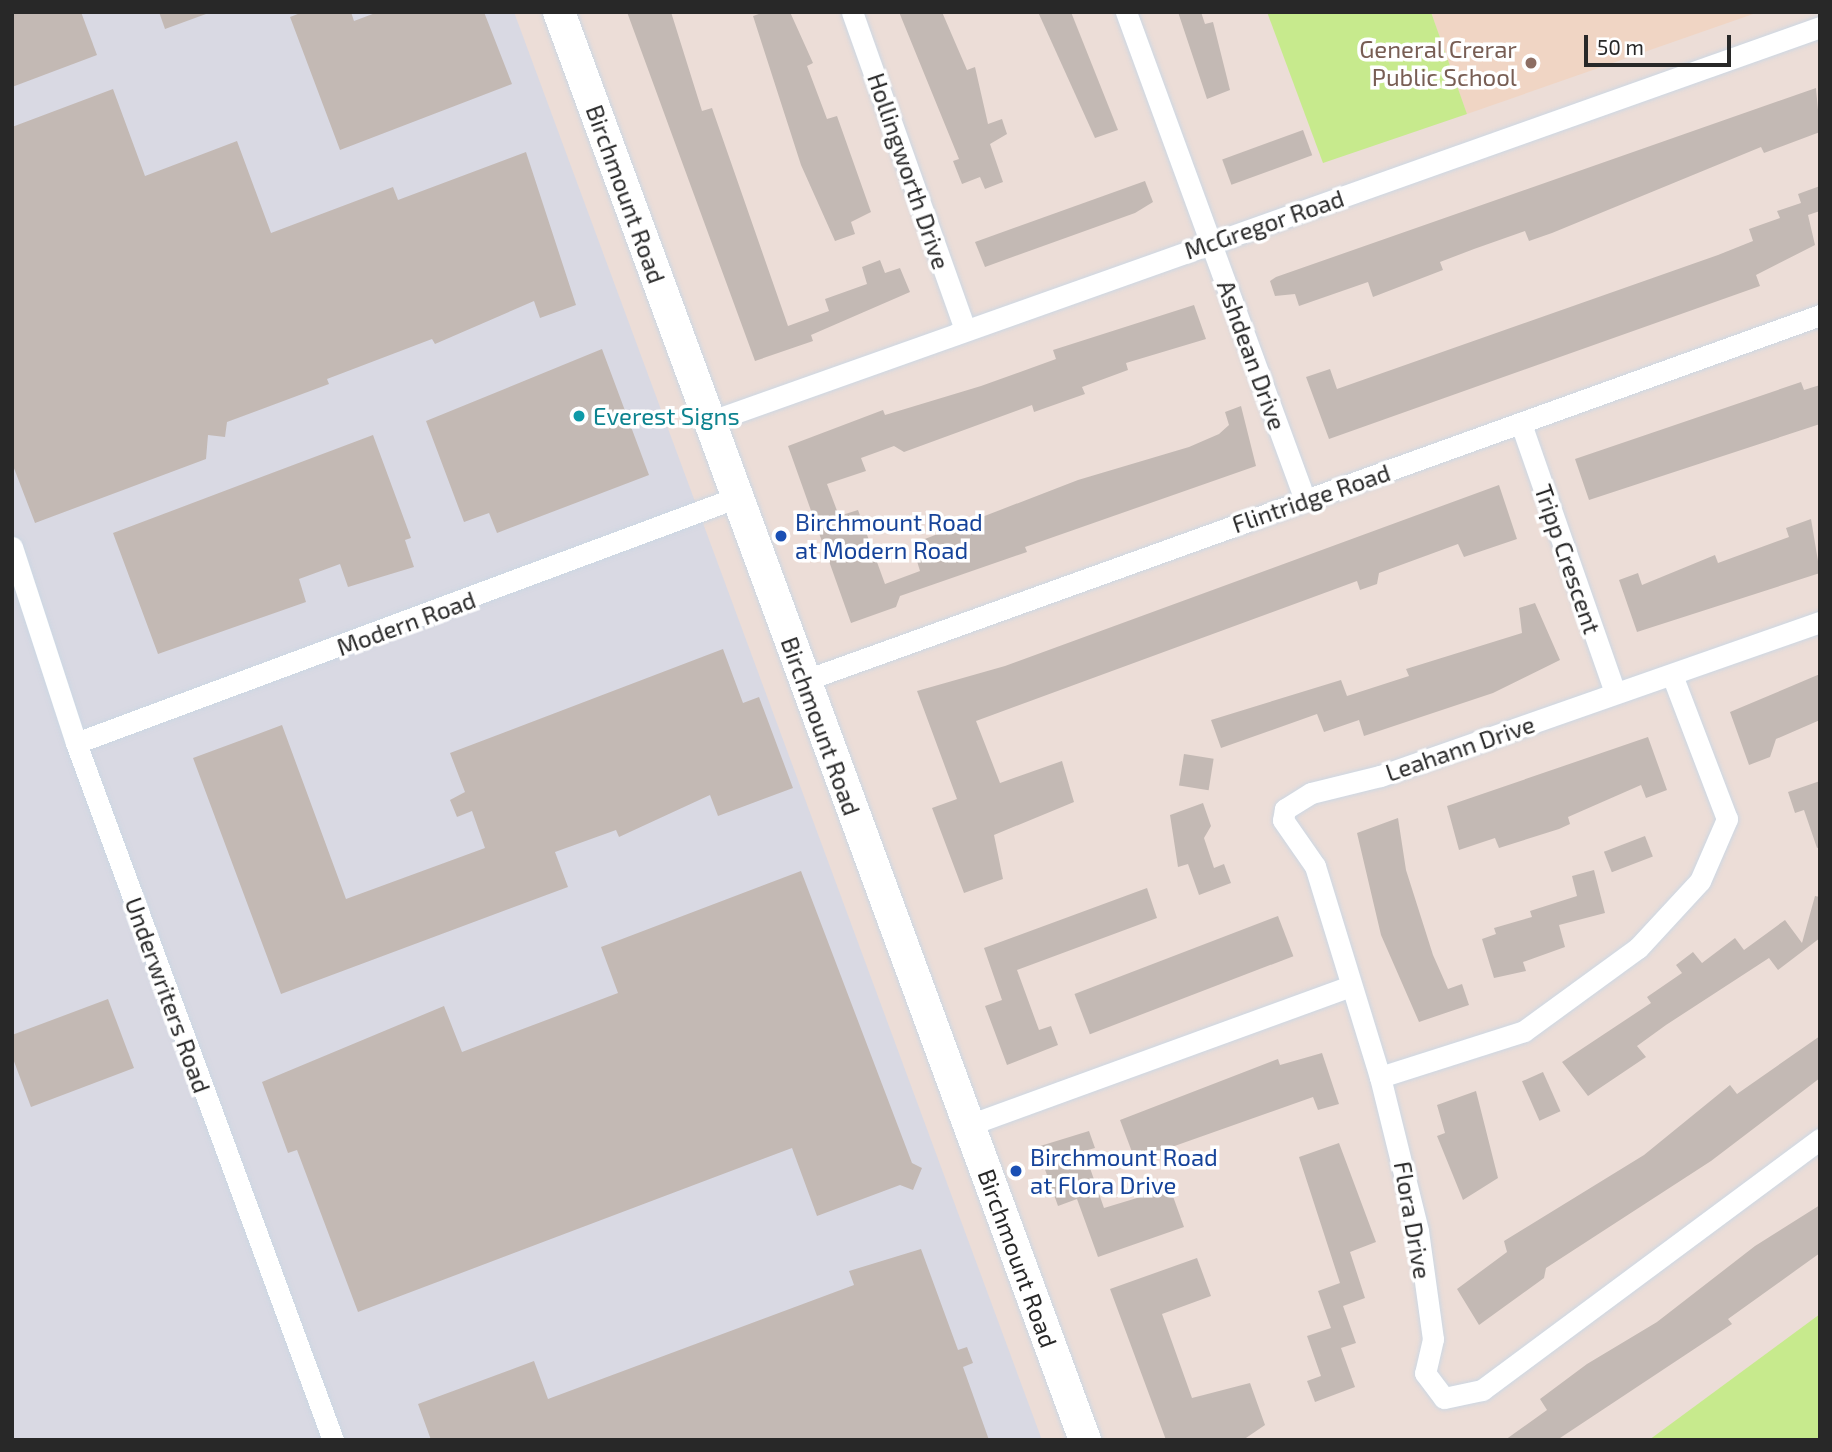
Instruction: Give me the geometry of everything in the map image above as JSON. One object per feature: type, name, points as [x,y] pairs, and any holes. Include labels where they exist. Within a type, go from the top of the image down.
[{"type":"main road","name":"Birchmount Road","points":[[559,12],[735,498],[1085,1440]]},
{"type":"street","name":"Hollingworth Drive","points":[[852,12],[965,329]]},
{"type":"street","name":"Ashdean Drive","points":[[1126,12],[1305,500]]},
{"type":"street","name":"McGregor Road","points":[[709,422],[1820,27]]},
{"type":"street","name":"Flintridge Road","points":[[803,681],[1820,316]]},
{"type":"street","name":"Tripp Crescent","points":[[1521,424],[1615,693]]},
{"type":"street","name":"Modern Road","points":[[76,743],[735,498]]},
{"type":"street","name":"Underwriters Road","points":[[12,547],[76,743],[333,1440]]},
{"type":"street","name":"Leahann Drive","points":[[1349,988],[1315,866],[1286,832],[1285,809],[1311,793],[1380,776],[1820,622]]},
{"type":"street","points":[[1380,1077],[1524,1031],[1638,948],[1700,881],[1727,819],[1672,675]]},
{"type":"street","points":[[968,1125],[1349,988]]},
{"type":"street","name":"Flora Drive","points":[[1349,988],[1380,1077],[1418,1231],[1433,1339],[1426,1373],[1444,1398],[1456,1401],[1482,1390],[1820,1139]]},
{"type":"shaded area","points":[[12,12],[514,12],[1042,1440],[12,1440]]},
{"type":"shaded area","name":"General Crerar Public School","points":[[1431,12],[1759,12],[1467,114]]},
{"type":"green space","points":[[1267,12],[1431,12],[1467,114],[1323,163]]},
{"type":"green space","points":[[1820,1314],[1820,1440],[1649,1440]]},
{"type":"building","points":[[12,12],[81,12],[97,55],[12,87]]},
{"type":"building","points":[[159,12],[206,12],[206,14],[165,29]]},
{"type":"building","points":[[303,12],[351,12],[354,21],[378,12],[484,12],[512,84],[340,150],[290,17]]},
{"type":"building","points":[[627,12],[671,12],[702,111],[712,108],[788,326],[829,311],[825,299],[867,284],[862,267],[880,260],[885,273],[900,268],[910,292],[811,335],[813,341],[755,361]]},
{"type":"building","points":[[765,12],[790,12],[813,63],[807,66],[827,119],[837,116],[871,212],[851,222],[855,234],[835,241],[801,165],[753,16]]},
{"type":"building","points":[[899,12],[942,12],[967,70],[975,67],[988,124],[1002,119],[1007,134],[990,144],[1003,182],[985,189],[980,177],[962,184],[953,161],[959,159]]},
{"type":"building","points":[[1038,12],[1071,12],[1118,130],[1095,138]]},
{"type":"building","points":[[1178,12],[1201,12],[1205,24],[1213,22],[1230,90],[1207,99]]},
{"type":"building","points":[[1816,88],[1820,132],[1764,153],[1761,147],[1529,241],[1525,231],[1474,249],[1440,262],[1443,270],[1373,297],[1368,282],[1299,306],[1295,294],[1275,296],[1270,281],[1276,277]]},
{"type":"building","points":[[113,89],[145,176],[237,141],[271,233],[393,187],[398,200],[526,152],[576,305],[540,318],[534,301],[435,344],[432,339],[327,379],[329,384],[227,422],[225,437],[208,435],[206,459],[35,523],[12,463],[12,127]]},
{"type":"building","points":[[1303,130],[1312,155],[1231,185],[1222,159]]},
{"type":"building","points":[[1145,181],[1153,202],[1135,213],[985,267],[975,242]]},
{"type":"building","points":[[1820,186],[1820,211],[1808,215],[1815,245],[1756,275],[1760,286],[1329,439],[1306,377],[1330,369],[1337,389],[1718,255],[1753,241],[1749,229],[1780,218],[1777,211],[1801,203],[1798,194]]},
{"type":"building","points":[[1194,305],[1206,339],[1126,363],[1128,370],[1082,387],[1085,394],[1034,412],[1032,405],[904,452],[894,446],[861,458],[866,471],[827,484],[839,516],[858,510],[885,584],[920,571],[912,545],[917,542],[1078,480],[1189,447],[1219,434],[1229,425],[1225,412],[1241,406],[1256,466],[1025,547],[1027,552],[900,596],[896,607],[851,623],[788,446],[883,410],[885,415],[981,386],[1056,359],[1053,350]]},
{"type":"building","points":[[602,349],[649,475],[497,533],[489,513],[464,522],[426,421]]},
{"type":"building","points":[[1801,382],[1804,390],[1820,385],[1820,424],[1589,500],[1575,459]]},
{"type":"building","points":[[373,435],[411,538],[405,540],[414,567],[348,587],[340,564],[299,579],[306,602],[158,654],[113,533]]},
{"type":"building","points":[[1499,485],[1517,539],[1464,557],[1458,544],[1379,573],[1377,584],[1360,590],[1357,581],[976,721],[1000,783],[1062,761],[1074,802],[994,835],[1003,879],[964,893],[932,808],[957,799],[917,691],[1005,666]]},
{"type":"building","points":[[1811,519],[1820,573],[1637,632],[1619,580],[1638,573],[1642,585],[1715,555],[1718,563],[1789,537],[1786,528]]},
{"type":"building","points":[[1535,603],[1560,660],[1493,693],[1364,736],[1359,720],[1324,732],[1317,714],[1221,748],[1211,720],[1341,680],[1347,696],[1409,676],[1406,669],[1522,633],[1519,608]]},
{"type":"building","points":[[723,649],[743,703],[759,697],[793,788],[718,816],[710,795],[619,837],[616,830],[555,852],[568,887],[281,994],[193,758],[282,725],[346,899],[485,848],[472,811],[457,817],[450,800],[465,792],[450,753]]},
{"type":"building","points":[[1820,674],[1820,720],[1776,739],[1770,757],[1749,765],[1730,712]]},
{"type":"building","points":[[1648,737],[1667,790],[1646,798],[1641,785],[1568,817],[1570,824],[1559,829],[1499,848],[1495,838],[1459,850],[1447,806]]},
{"type":"building","points":[[1184,754],[1214,759],[1209,790],[1179,786]]},
{"type":"building","points":[[1820,781],[1820,847],[1817,848],[1804,810],[1795,813],[1788,792]]},
{"type":"building","points":[[1203,803],[1211,826],[1204,838],[1214,868],[1224,864],[1231,883],[1199,895],[1188,864],[1178,867],[1170,815]]},
{"type":"building","points":[[1398,818],[1406,870],[1433,955],[1448,989],[1462,984],[1469,1005],[1419,1022],[1381,935],[1357,833]]},
{"type":"building","points":[[1645,836],[1653,857],[1612,872],[1604,852]]},
{"type":"building","points":[[1594,870],[1605,913],[1559,925],[1565,947],[1523,962],[1526,971],[1494,978],[1482,939],[1496,934],[1494,928],[1532,917],[1530,911],[1577,896],[1572,876]]},
{"type":"building","points":[[801,871],[912,1163],[922,1168],[913,1190],[900,1185],[817,1216],[792,1148],[358,1312],[297,1150],[288,1153],[262,1082],[444,1006],[462,1052],[618,993],[601,947]]},
{"type":"building","points":[[1147,888],[1157,918],[1017,970],[1039,1030],[1051,1026],[1058,1045],[1007,1065],[985,1006],[1002,1000],[984,948]]},
{"type":"building","points":[[1815,896],[1820,897],[1820,938],[1778,970],[1769,958],[1666,1025],[1637,1046],[1646,1057],[1588,1096],[1562,1062],[1651,1003],[1647,997],[1682,973],[1676,965],[1693,952],[1702,963],[1735,938],[1744,950],[1785,920],[1802,943]]},
{"type":"building","points":[[1278,916],[1293,956],[1090,1034],[1074,994]]},
{"type":"building","points":[[108,999],[134,1068],[31,1107],[12,1056],[12,1035]]},
{"type":"building","points":[[1820,1036],[1820,1078],[1711,1161],[1546,1268],[1544,1278],[1479,1325],[1457,1289],[1507,1252],[1504,1241],[1644,1155],[1730,1085],[1737,1094]]},
{"type":"building","points":[[1322,1053],[1339,1104],[1318,1110],[1313,1097],[1135,1160],[1120,1120],[1278,1059],[1280,1065]]},
{"type":"building","points":[[1543,1072],[1560,1111],[1539,1121],[1522,1081]]},
{"type":"building","points":[[1476,1091],[1498,1178],[1463,1200],[1437,1136],[1445,1133],[1437,1105]]},
{"type":"building","points":[[1089,1131],[1095,1148],[1084,1151],[1104,1208],[1170,1188],[1184,1227],[1098,1257],[1077,1199],[1058,1206],[1037,1147]]},
{"type":"building","points":[[1339,1143],[1376,1242],[1350,1252],[1365,1298],[1343,1306],[1356,1343],[1341,1348],[1355,1387],[1315,1402],[1307,1381],[1321,1376],[1307,1336],[1331,1328],[1318,1291],[1340,1283],[1299,1157]]},
{"type":"building","points":[[1820,1205],[1820,1253],[1728,1319],[1732,1324],[1557,1440],[1505,1440],[1547,1410],[1540,1399],[1587,1364],[1657,1322],[1755,1246]]},
{"type":"building","points":[[921,1249],[958,1350],[967,1347],[973,1363],[963,1367],[989,1440],[431,1440],[418,1404],[534,1361],[548,1399],[854,1285],[849,1271]]},
{"type":"building","points":[[1197,1258],[1211,1296],[1162,1314],[1192,1398],[1250,1383],[1265,1425],[1243,1440],[1166,1440],[1110,1289]]},
{"type":"place","name":"General Crerar Public School","points":[[1531,63]]},
{"type":"place","name":"Everest Signs","points":[[579,416]]},
{"type":"place","name":"Birchmount Road at Modern Road","points":[[781,536]]},
{"type":"place","name":"Birchmount Road at Flora Drive","points":[[1016,1171]]}]
